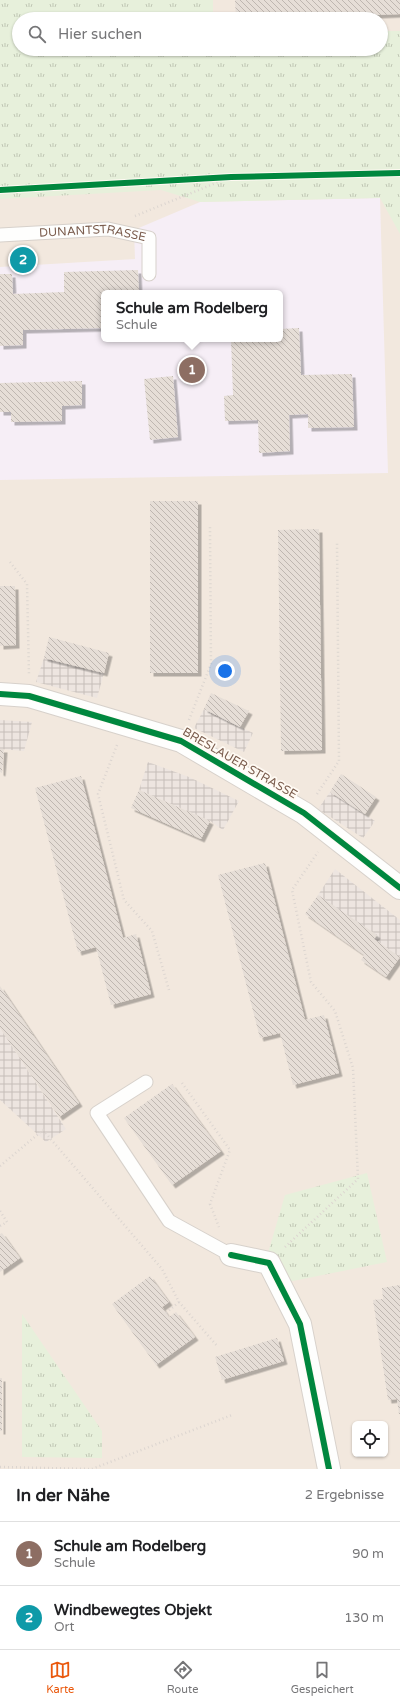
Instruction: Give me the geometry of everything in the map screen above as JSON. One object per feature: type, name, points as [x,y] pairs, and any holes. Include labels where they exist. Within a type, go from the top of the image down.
[{"type":"street","name":"BRESLAUER STRASSE","points":[[0,694],[29,696],[181,741],[304,813],[400,888]]},
{"type":"street","points":[[231,1255],[268,1263],[300,1324],[329,1469]]},
{"type":"lane","name":"DUNANTSTRASSE","points":[[0,235],[108,229],[149,238],[149,274]]},
{"type":"lane","points":[[146,1082],[97,1113],[169,1221],[231,1255]]},
{"type":"path","points":[[0,190],[231,177],[400,172]]},
{"type":"path","points":[[108,229],[119,222],[231,177]]},
{"type":"path","points":[[181,741],[211,664],[210,527]]},
{"type":"path","points":[[304,813],[339,761],[337,541]]},
{"type":"path","points":[[10,562],[27,584],[29,696]]},
{"type":"path","points":[[126,724],[98,794],[124,900],[152,931],[169,990]]},
{"type":"path","points":[[268,1263],[358,1179],[353,1068],[335,1011],[312,982],[292,890],[331,833]]},
{"type":"path","points":[[182,1083],[230,1150],[210,1204],[231,1255]]},
{"type":"path","points":[[0,1166],[43,1130],[162,1269],[180,1302],[218,1348]]},
{"type":"path","points":[[0,1211],[7,1222],[0,1226]]},
{"type":"path","points":[[166,1313],[180,1302]]},
{"type":"path","points":[[0,1468],[92,1469],[232,1416]]},
{"type":"shaded area","points":[[0,0],[400,0],[400,1469],[0,1469]]},
{"type":"shaded area","points":[[380,198],[388,473],[0,480],[0,267],[135,259],[134,230],[200,202]]},
{"type":"shaded area","points":[[44,658],[104,673],[97,698],[36,682]]},
{"type":"shaded area","points":[[204,709],[253,733],[244,752],[194,728]]},
{"type":"shaded area","points":[[0,720],[32,722],[24,751],[0,749]]},
{"type":"shaded area","points":[[148,762],[189,777],[239,801],[223,830],[210,821],[139,790]]},
{"type":"shaded area","points":[[330,792],[375,821],[363,838],[318,809]]},
{"type":"shaded area","points":[[335,869],[400,920],[400,957],[374,939],[318,895]]},
{"type":"shaded area","points":[[0,1028],[66,1129],[46,1142],[0,1100]]},
{"type":"green space","points":[[0,0],[213,0],[213,12],[12,12],[12,56],[388,56],[388,31],[400,31],[400,234],[380,198],[200,202],[161,190],[0,199]]},
{"type":"green space","points":[[367,1173],[387,1262],[288,1282],[268,1253],[285,1195]]},
{"type":"green space","points":[[22,1314],[102,1431],[102,1458],[22,1457]]},
{"type":"building","points":[[235,0],[400,0],[400,14],[388,14],[388,12],[236,12]]},
{"type":"building","points":[[138,270],[139,290],[101,290],[101,328],[23,330],[23,345],[0,346],[0,274],[12,274],[13,294],[64,292],[64,272]]},
{"type":"building","points":[[299,328],[301,375],[352,374],[354,427],[308,428],[308,414],[289,415],[290,451],[259,453],[258,420],[225,421],[224,396],[233,395],[231,342],[283,342],[283,329]]},
{"type":"building","points":[[173,376],[178,437],[150,440],[144,379]]},
{"type":"building","points":[[82,381],[82,405],[62,406],[62,421],[11,422],[11,412],[0,412],[0,383]]},
{"type":"building","points":[[150,501],[198,501],[198,673],[150,673]]},
{"type":"building","points":[[319,529],[322,750],[281,751],[278,530]]},
{"type":"building","points":[[0,586],[15,586],[16,645],[0,646]]},
{"type":"building","points":[[49,637],[109,653],[104,673],[44,658]]},
{"type":"building","points":[[211,693],[249,711],[240,727],[204,709]]},
{"type":"building","points":[[0,749],[4,749],[2,773],[0,772]]},
{"type":"building","points":[[341,774],[376,797],[365,814],[330,792]]},
{"type":"building","points":[[81,776],[123,938],[136,934],[151,994],[111,1005],[96,947],[78,952],[35,788]]},
{"type":"building","points":[[139,790],[210,821],[201,839],[131,808]]},
{"type":"building","points":[[265,863],[305,1020],[324,1015],[339,1073],[293,1085],[280,1033],[260,1038],[218,875]]},
{"type":"building","points":[[318,895],[377,935],[374,939],[400,957],[386,977],[361,960],[364,955],[305,914]]},
{"type":"building","points":[[0,986],[79,1103],[59,1117],[0,1028]]},
{"type":"building","points":[[172,1084],[221,1151],[172,1185],[124,1118]]},
{"type":"building","points":[[2,1233],[20,1258],[0,1272],[0,1234]]},
{"type":"building","points":[[150,1276],[169,1302],[162,1307],[169,1317],[176,1312],[195,1337],[156,1365],[112,1304]]},
{"type":"building","points":[[400,1285],[399,1414],[397,1399],[388,1400],[373,1300],[383,1299],[382,1288]]},
{"type":"building","points":[[277,1338],[284,1361],[222,1380],[215,1357]]},
{"type":"building","points":[[0,1378],[2,1378],[2,1431],[0,1431]]},
{"type":"cycle path","points":[[0,190],[231,177],[400,173]]},
{"type":"cycle path","points":[[0,694],[29,696],[181,741],[304,813],[400,888]]},
{"type":"cycle path","points":[[231,1255],[269,1263],[300,1324],[329,1469]]},
{"type":"place","name":"Windbewegtes Objekt","points":[[23,260]]},
{"type":"place","name":"Schule am Rodelberg","points":[[192,370]]}]
